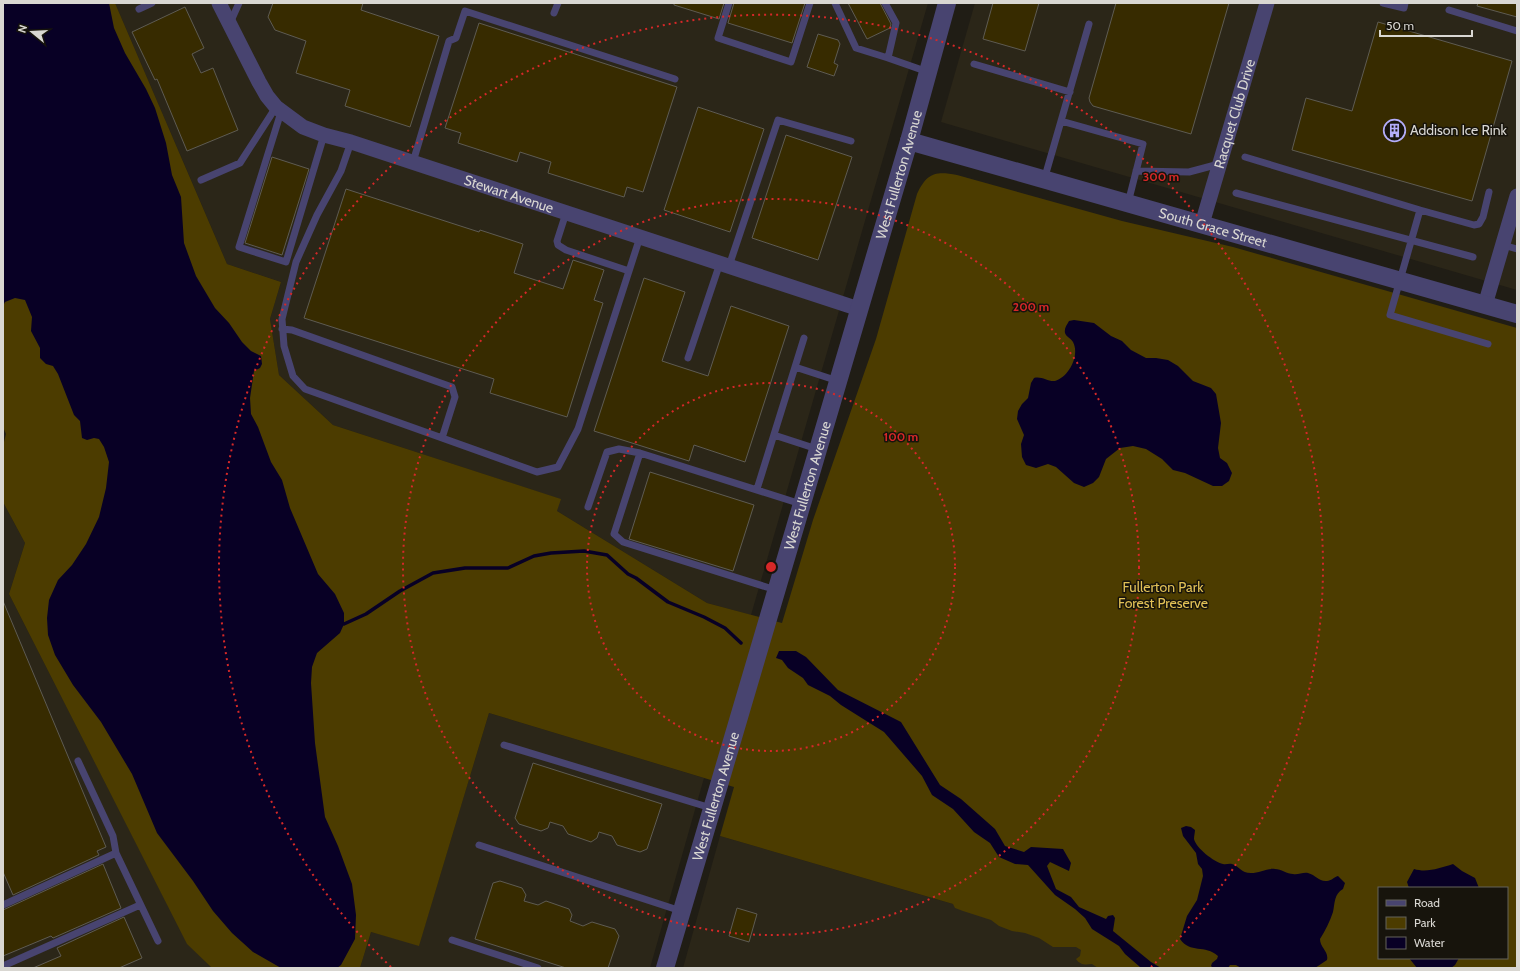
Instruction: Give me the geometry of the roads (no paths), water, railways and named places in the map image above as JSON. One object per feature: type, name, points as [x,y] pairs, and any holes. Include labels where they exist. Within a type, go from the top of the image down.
[{"type":"street","name":"Stewart Avenue","points":[[219,3],[267,96],[279,109],[303,127],[324,136],[351,142],[413,162],[859,309]]},
{"type":"street","name":"West Fullerton Avenue","points":[[665,968],[711,808],[910,141],[947,3]]},
{"type":"street","name":"Racquet Club Drive","points":[[1202,224],[1266,3]]},
{"type":"street","name":"South Grace Street","points":[[910,141],[1517,314]]},
{"type":"street","points":[[1485,305],[1510,247],[1517,196]]},
{"type":"lane","points":[[139,9],[152,3]]},
{"type":"lane","points":[[229,23],[239,3]]},
{"type":"lane","points":[[554,13],[558,3]]},
{"type":"lane","points":[[729,3],[718,38],[791,62],[810,3]]},
{"type":"lane","points":[[836,3],[856,48],[929,72]]},
{"type":"lane","points":[[885,3],[896,23],[888,58]]},
{"type":"lane","points":[[1383,3],[1404,8],[1405,3]]},
{"type":"lane","points":[[1449,10],[1517,31]]},
{"type":"lane","points":[[413,162],[449,41],[456,38],[465,11],[675,79]]},
{"type":"lane","points":[[1044,180],[1089,24]]},
{"type":"lane","points":[[974,64],[1070,92]]},
{"type":"lane","points":[[279,109],[239,246],[286,262],[324,136]]},
{"type":"lane","points":[[201,180],[240,163],[279,109]]},
{"type":"lane","points":[[688,358],[778,120],[851,141]]},
{"type":"lane","points":[[1061,121],[1143,144],[1128,204]]},
{"type":"lane","points":[[351,142],[341,171],[317,215],[296,262],[282,318],[284,346],[293,376],[306,389],[537,472],[558,467],[578,429],[640,237]]},
{"type":"lane","points":[[1245,157],[1474,225],[1479,224],[1483,217],[1489,192]]},
{"type":"lane","points":[[1136,171],[1189,172],[1220,164]]},
{"type":"lane","points":[[1236,192],[1473,257]]},
{"type":"lane","points":[[1420,210],[1390,315],[1488,344]]},
{"type":"lane","points":[[566,212],[556,241],[558,245],[566,250],[629,271]]},
{"type":"lane","points":[[282,329],[292,330],[452,387],[455,397],[442,438]]},
{"type":"lane","points":[[757,489],[804,338]]},
{"type":"lane","points":[[795,367],[838,381]]},
{"type":"lane","points":[[774,435],[818,449]]},
{"type":"lane","points":[[588,507],[607,452],[619,449],[640,453],[802,504]]},
{"type":"lane","points":[[640,453],[614,534],[623,542],[777,590]]},
{"type":"lane","points":[[504,745],[711,808]]},
{"type":"lane","points":[[78,761],[113,836],[116,853],[158,941]]},
{"type":"lane","points":[[479,845],[681,911]]},
{"type":"lane","points":[[3,905],[116,853]]},
{"type":"lane","points":[[3,966],[140,905]]},
{"type":"lane","points":[[452,940],[538,968]]},
{"type":"water","points":[[3,3],[109,3],[114,28],[125,53],[155,108],[166,143],[172,175],[181,197],[184,243],[196,276],[215,308],[229,323],[242,342],[251,351],[261,356],[262,364],[260,368],[254,371],[250,398],[251,414],[258,427],[271,462],[282,480],[290,508],[318,574],[335,594],[344,613],[344,624],[340,633],[317,653],[312,667],[311,683],[315,743],[325,817],[338,846],[352,884],[356,915],[355,939],[341,965],[337,968],[281,968],[253,952],[232,933],[213,911],[193,881],[157,833],[132,774],[101,722],[73,685],[55,655],[48,635],[47,618],[49,600],[58,580],[72,565],[86,544],[99,517],[106,488],[109,462],[104,447],[99,439],[94,438],[87,440],[82,438],[80,421],[74,415],[58,374],[53,366],[46,364],[40,358],[40,348],[31,331],[32,317],[25,300],[15,298],[5,302],[3,306]]},
{"type":"water","points":[[1074,320],[1094,323],[1111,336],[1122,341],[1131,350],[1146,358],[1168,360],[1178,366],[1193,381],[1211,388],[1216,394],[1221,423],[1218,448],[1220,458],[1227,463],[1232,473],[1229,481],[1222,486],[1213,486],[1185,473],[1173,470],[1162,459],[1146,449],[1133,446],[1120,448],[1106,459],[1099,477],[1093,483],[1084,487],[1074,483],[1056,467],[1048,464],[1036,468],[1026,465],[1022,457],[1021,444],[1024,435],[1017,419],[1018,411],[1028,398],[1031,383],[1034,378],[1055,381],[1060,379],[1069,370],[1074,359],[1075,347],[1065,333],[1065,330],[1069,321]]},
{"type":"water","points":[[779,651],[796,651],[806,657],[838,690],[901,722],[940,785],[961,799],[995,829],[1005,846],[1024,852],[1031,847],[1063,849],[1071,863],[1069,871],[1050,862],[1047,866],[1056,889],[1071,897],[1079,907],[1106,919],[1108,916],[1113,915],[1115,918],[1113,931],[1151,962],[1161,968],[1140,967],[1125,954],[1119,946],[1092,929],[1085,918],[1055,895],[1028,865],[1015,864],[999,857],[990,843],[974,832],[953,809],[932,795],[922,776],[884,732],[841,705],[830,696],[808,685],[803,678],[788,668],[782,660],[776,658]]},
{"type":"water","points":[[1186,826],[1195,830],[1195,843],[1215,861],[1224,864],[1232,864],[1248,873],[1277,869],[1291,874],[1308,873],[1324,881],[1338,876],[1345,883],[1343,889],[1336,896],[1332,915],[1320,939],[1321,945],[1327,954],[1327,960],[1315,968],[1241,968],[1236,965],[1230,965],[1228,968],[1213,968],[1211,966],[1212,963],[1218,956],[1208,950],[1193,948],[1184,944],[1180,939],[1187,916],[1197,900],[1203,876],[1202,869],[1198,864],[1196,853],[1183,836],[1181,828]]},
{"type":"water","points":[[1453,864],[1475,878],[1479,887],[1409,887],[1407,882],[1414,869],[1429,870]]},
{"type":"water","points":[[1410,959],[1458,959],[1451,968],[1417,968]]},
{"type":"waterway","points":[[344,624],[366,614],[400,591],[433,573],[465,568],[508,568],[534,556],[551,553],[584,551],[607,555],[628,574],[636,578],[668,602],[704,617],[725,628],[741,643]]},
{"type":"place","name":"Addison Ice Rink","points":[[1395,130]]},
{"type":"park label","name":"Fullerton Park Forest Preserve","points":[[1163,596]]}]
